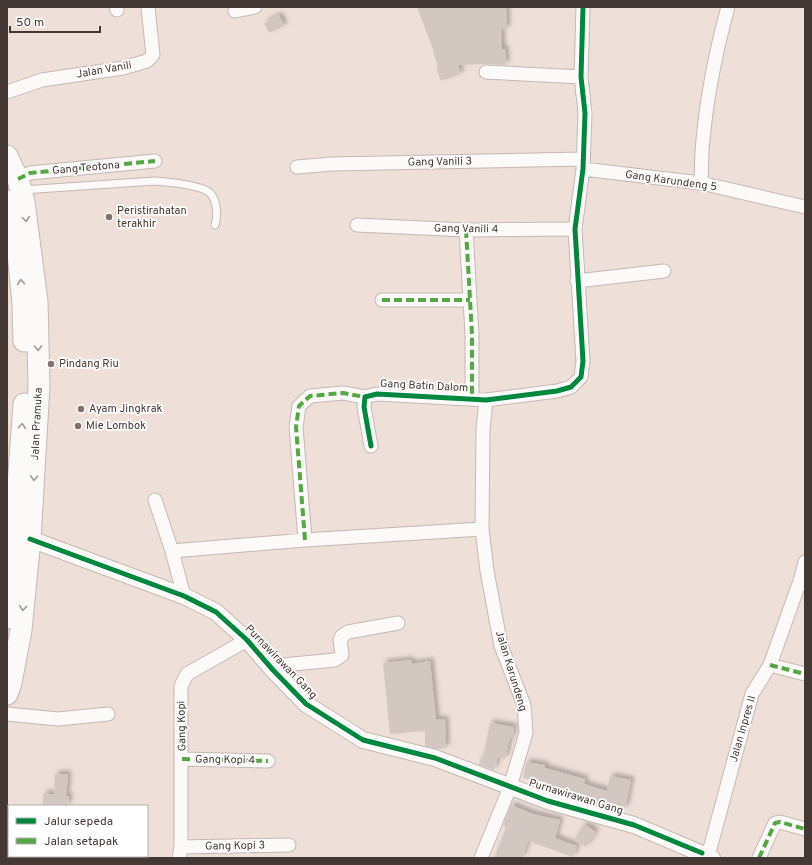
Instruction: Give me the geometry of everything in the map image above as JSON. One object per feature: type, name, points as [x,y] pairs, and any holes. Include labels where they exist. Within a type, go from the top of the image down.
[{"type":"main road","name":"Jalan Pramuka","points":[[7,156],[15,190],[18,253],[30,302],[15,529],[7,618]]},
{"type":"main road","name":"Jalan Pramuka","points":[[7,694],[21,630],[15,529]]},
{"type":"street","name":"Jalan Vanili","points":[[7,92],[42,80],[123,68],[147,61],[153,55],[148,7]]},
{"type":"street","points":[[235,11],[255,7]]},
{"type":"street","name":"Gang Batin Dalom","points":[[305,540],[296,427],[299,406],[310,396],[343,393],[364,397],[376,394],[472,398],[486,400],[557,391],[571,387],[581,377],[582,361],[575,229],[582,164],[585,113],[581,77],[583,7]]},
{"type":"street","points":[[701,183],[702,141],[708,92],[719,39],[728,7]]},
{"type":"street","points":[[486,72],[581,77]]},
{"type":"street","name":"Gang Teotona","points":[[15,190],[30,173],[155,162]]},
{"type":"street","name":"Gang Vanili 3","points":[[297,167],[332,164],[582,164]]},
{"type":"street","name":"Gang Karundeng 5","points":[[582,164],[701,183],[805,207]]},
{"type":"street","name":"Gang Vanili 4","points":[[357,225],[466,230],[575,229]]},
{"type":"street","points":[[466,230],[472,334],[472,398]]},
{"type":"street","points":[[577,280],[664,271]]},
{"type":"street","points":[[382,300],[470,300]]},
{"type":"street","points":[[364,397],[364,407],[371,446]]},
{"type":"street","name":"Jalan Karundeng","points":[[481,858],[510,787],[526,733],[524,705],[501,646],[487,571],[482,530],[483,430],[486,400]]},
{"type":"street","points":[[155,500],[172,551],[184,596]]},
{"type":"street","name":"Purnawirawan Gang","points":[[15,529],[184,596],[216,612],[247,640],[273,670],[306,704],[363,740],[435,758],[548,801],[634,825],[705,856]]},
{"type":"street","points":[[172,551],[305,540],[482,530]]},
{"type":"street","name":"Jalan Inpres II","points":[[705,856],[752,694],[770,665],[801,578],[805,562]]},
{"type":"street","points":[[273,670],[282,665],[333,661],[339,659],[342,655],[340,640],[342,636],[348,632],[398,623]]},
{"type":"street","name":"Gang Kopi","points":[[180,853],[182,759],[181,686],[187,674],[247,640]]},
{"type":"street","points":[[770,665],[805,674]]},
{"type":"street","points":[[7,714],[58,719],[108,714]]},
{"type":"street","name":"Gang Kopi 4","points":[[182,759],[268,761]]},
{"type":"street","points":[[759,858],[775,823],[780,822],[805,829]]},
{"type":"street","name":"Gang Kopi 3","points":[[180,853],[289,845]]},
{"type":"lane","points":[[15,190],[155,182],[197,187],[210,192],[216,210],[215,225]]},
{"type":"building","points":[[417,7],[506,7],[507,29],[501,29],[502,49],[505,49],[506,65],[458,65],[461,74],[441,81],[436,68],[438,67],[434,52]]},
{"type":"building","points":[[279,15],[284,26],[269,33],[264,23]]},
{"type":"building","points":[[411,660],[412,664],[430,661],[436,720],[445,719],[446,748],[437,749],[425,746],[425,731],[390,734],[383,663]]},
{"type":"building","points":[[490,723],[514,727],[505,759],[498,757],[494,770],[479,765],[481,757],[483,758]]},
{"type":"building","points":[[526,762],[545,765],[545,768],[585,779],[584,784],[607,791],[610,776],[631,780],[625,809],[585,802],[586,799],[558,792],[559,789],[545,786],[545,782],[523,778]]},
{"type":"building","points":[[55,774],[68,774],[66,796],[69,797],[68,805],[42,805],[44,793],[54,795]]},
{"type":"building","points":[[511,805],[533,814],[560,820],[555,838],[577,846],[573,857],[528,841],[522,858],[494,858],[506,828],[503,826]]},
{"type":"building","points":[[584,824],[596,832],[586,847],[574,840]]},
{"type":"marked path","points":[[18,179],[30,173],[155,161]]},
{"type":"marked path","points":[[466,230],[472,334],[472,398]]},
{"type":"marked path","points":[[382,300],[470,300]]},
{"type":"marked path","points":[[305,540],[296,427],[299,406],[310,396],[343,393],[365,397]]},
{"type":"marked path","points":[[770,665],[805,674]]},
{"type":"marked path","points":[[182,759],[268,761]]},
{"type":"marked path","points":[[759,858],[775,823],[780,822],[805,829]]},
{"type":"cycle path","points":[[371,446],[364,407],[365,397],[377,394],[486,400],[557,391],[571,387],[581,377],[583,361],[575,229],[583,169],[585,113],[581,77],[583,7]]},
{"type":"cycle path","points":[[30,539],[184,596],[216,612],[247,640],[273,670],[306,704],[363,740],[435,758],[548,801],[634,825],[702,853]]},
{"type":"place","name":"Peristirahatan terakhir","points":[[109,217]]},
{"type":"place","name":"Pindang Riu","points":[[51,364]]},
{"type":"place","name":"Ayam Jingkrak","points":[[81,409]]},
{"type":"place","name":"Mie Lombok","points":[[78,426]]}]
